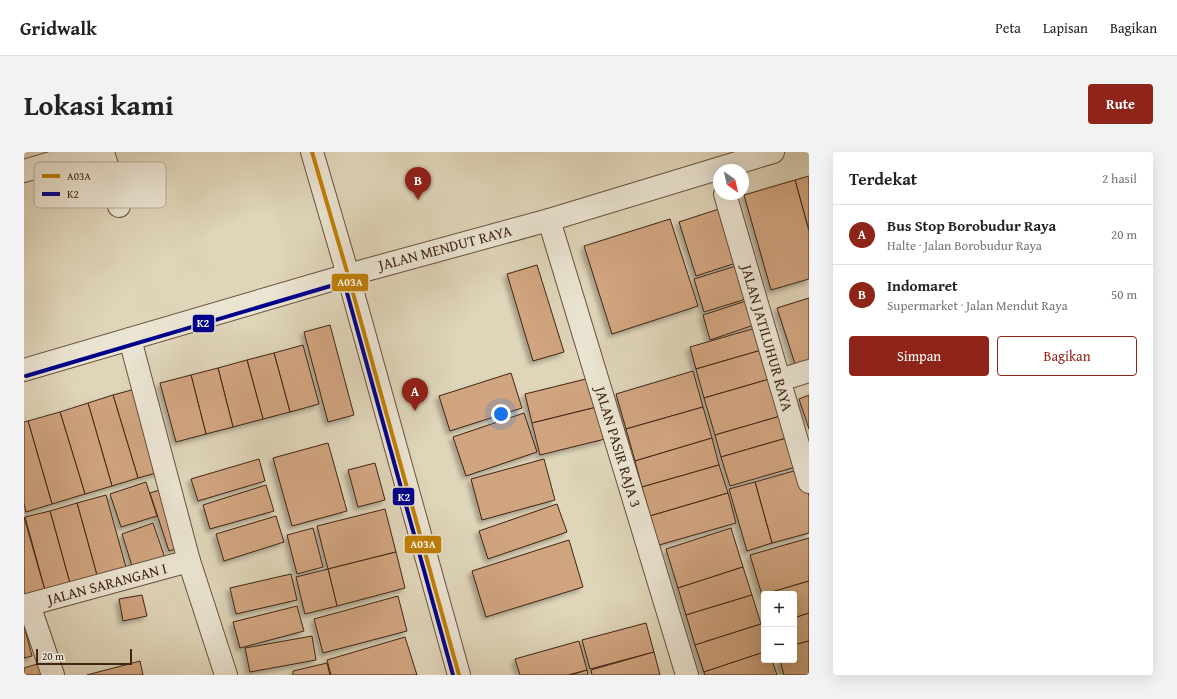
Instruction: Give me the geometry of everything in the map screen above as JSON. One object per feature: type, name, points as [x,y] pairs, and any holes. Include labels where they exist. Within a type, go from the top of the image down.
[{"type":"street","points":[[54,162],[88,152]]},
{"type":"street","points":[[103,152],[106,162]]},
{"type":"street","points":[[312,152],[348,275],[459,675]]},
{"type":"street","name":"JALAN MENDUT RAYA","points":[[738,164],[773,152]]},
{"type":"street","points":[[24,171],[34,168]]},
{"type":"street","name":"JALAN MENDUT RAYA","points":[[24,370],[348,275],[549,220],[713,172]]},
{"type":"street","name":"JALAN JATILUHUR RAYA","points":[[727,200],[809,482]]},
{"type":"street","name":"JALAN PASIR RAJA 3","points":[[549,220],[687,675]]},
{"type":"street","points":[[130,338],[189,561],[226,675]]},
{"type":"street","points":[[780,380],[809,371]]},
{"type":"street","name":"JALAN SARANGAN I","points":[[27,605],[189,561]]},
{"type":"street","points":[[27,605],[53,675]]},
{"type":"building","points":[[809,176],[809,231],[795,180]]},
{"type":"building","points":[[795,180],[809,231],[809,279],[771,290],[745,200],[749,200],[749,194]]},
{"type":"building","points":[[719,209],[736,263],[696,276],[679,222]]},
{"type":"building","points":[[670,219],[698,306],[612,334],[584,246]]},
{"type":"building","points":[[537,265],[564,352],[533,361],[507,274]]},
{"type":"building","points":[[736,266],[746,299],[704,312],[694,279]]},
{"type":"building","points":[[809,298],[809,362],[796,367],[777,308]]},
{"type":"building","points":[[749,300],[757,324],[710,340],[703,315]]},
{"type":"building","points":[[330,325],[354,415],[328,422],[304,332]]},
{"type":"building","points":[[759,327],[765,349],[696,369],[690,347]]},
{"type":"building","points":[[303,345],[319,404],[290,412],[274,353]]},
{"type":"building","points":[[765,349],[773,378],[704,398],[696,369]]},
{"type":"building","points":[[274,353],[290,412],[263,419],[247,360]]},
{"type":"building","points":[[247,360],[263,419],[233,427],[218,368]]},
{"type":"building","points":[[218,368],[233,427],[206,434],[191,375]]},
{"type":"building","points":[[693,371],[703,407],[626,429],[616,394]]},
{"type":"building","points":[[511,373],[522,408],[450,431],[439,396]]},
{"type":"building","points":[[191,375],[206,434],[176,442],[160,383]]},
{"type":"building","points":[[590,378],[597,407],[532,423],[525,394]]},
{"type":"building","points":[[773,378],[784,415],[715,435],[704,398]]},
{"type":"building","points":[[139,388],[163,471],[138,478],[113,395]]},
{"type":"building","points":[[113,395],[138,478],[112,486],[88,403]]},
{"type":"building","points":[[809,395],[809,429],[799,399]]},
{"type":"building","points":[[88,403],[112,486],[85,494],[60,412]]},
{"type":"building","points":[[597,407],[605,439],[540,455],[532,423]]},
{"type":"building","points":[[703,407],[712,438],[635,461],[626,429]]},
{"type":"building","points":[[60,412],[85,494],[52,504],[28,421]]},
{"type":"building","points":[[524,413],[537,452],[466,476],[453,437]]},
{"type":"building","points":[[784,415],[790,437],[721,457],[715,435]]},
{"type":"building","points":[[28,421],[52,504],[26,512],[24,503],[24,422]]},
{"type":"building","points":[[790,437],[799,466],[730,486],[721,457]]},
{"type":"building","points":[[712,438],[719,465],[642,487],[635,461]]},
{"type":"building","points":[[328,443],[347,511],[292,526],[273,458]]},
{"type":"building","points":[[259,459],[265,481],[198,501],[191,479]]},
{"type":"building","points":[[544,459],[555,500],[482,520],[471,479]]},
{"type":"building","points":[[375,463],[385,500],[358,507],[348,470]]},
{"type":"building","points":[[719,465],[728,493],[650,516],[642,487]]},
{"type":"building","points":[[801,469],[809,496],[809,533],[772,543],[755,482]]},
{"type":"building","points":[[146,482],[157,516],[121,527],[110,494]]},
{"type":"building","points":[[755,482],[772,543],[747,551],[729,489]]},
{"type":"building","points":[[266,485],[274,511],[210,529],[203,505]]},
{"type":"building","points":[[163,489],[182,547],[169,551],[150,493]]},
{"type":"building","points":[[728,493],[736,523],[659,545],[650,516]]},
{"type":"building","points":[[106,495],[127,571],[98,579],[77,503]]},
{"type":"building","points":[[77,503],[98,579],[71,587],[50,511]]},
{"type":"building","points":[[557,504],[567,532],[488,559],[479,531]]},
{"type":"building","points":[[385,509],[396,552],[328,569],[317,526]]},
{"type":"building","points":[[50,511],[71,587],[46,594],[25,517]]},
{"type":"building","points":[[276,516],[284,542],[224,561],[216,534]]},
{"type":"building","points":[[24,517],[46,594],[24,600]]},
{"type":"building","points":[[153,523],[165,558],[133,569],[122,534]]},
{"type":"building","points":[[313,528],[323,567],[297,574],[287,535]]},
{"type":"building","points":[[731,528],[743,567],[678,588],[666,549]]},
{"type":"building","points":[[809,538],[809,581],[775,591],[761,592],[750,555]]},
{"type":"building","points":[[569,540],[583,587],[486,617],[472,571]]},
{"type":"building","points":[[396,552],[405,588],[337,606],[328,569]]},
{"type":"building","points":[[743,567],[752,595],[686,615],[678,588]]},
{"type":"building","points":[[328,569],[337,606],[305,614],[296,577]]},
{"type":"building","points":[[291,574],[297,600],[236,614],[230,588]]},
{"type":"building","points":[[809,581],[809,613],[797,617],[797,591],[775,591]]},
{"type":"building","points":[[142,595],[147,616],[123,621],[119,599]]},
{"type":"building","points":[[752,595],[761,624],[695,645],[686,615]]},
{"type":"building","points":[[398,596],[407,631],[323,653],[314,619]]},
{"type":"building","points":[[297,606],[304,631],[240,648],[233,622]]},
{"type":"building","points":[[809,613],[809,641],[797,644],[797,627],[797,617]]},
{"type":"building","points":[[646,623],[654,652],[590,669],[582,640]]},
{"type":"building","points":[[761,624],[761,653],[704,672],[695,645]]},
{"type":"building","points":[[24,626],[32,656],[24,658]]},
{"type":"building","points":[[312,636],[316,660],[250,672],[245,648]]},
{"type":"building","points":[[405,637],[417,675],[331,675],[327,660]]},
{"type":"building","points":[[579,641],[587,670],[568,675],[520,675],[515,659]]},
{"type":"building","points":[[809,641],[809,675],[784,675],[781,663],[797,663],[797,644]]},
{"type":"building","points":[[654,652],[660,675],[592,675],[591,670]]},
{"type":"building","points":[[761,653],[761,663],[773,663],[777,675],[705,675],[704,672]]},
{"type":"building","points":[[140,661],[143,675],[87,675]]},
{"type":"building","points":[[44,662],[48,675],[24,675],[24,668]]},
{"type":"building","points":[[327,663],[330,675],[293,675],[293,671]]},
{"type":"building","points":[[587,670],[588,675],[571,675]]},
{"type":"transit line","name":"A03A","points":[[312,152],[348,275],[459,675]]},
{"type":"transit line","name":"K2","points":[[26,376],[344,282],[453,675]]},
{"type":"place","name":"Indomaret","points":[[418,200]]},
{"type":"place","name":"Bus Stop Borobudur Raya","points":[[415,411]]}]
